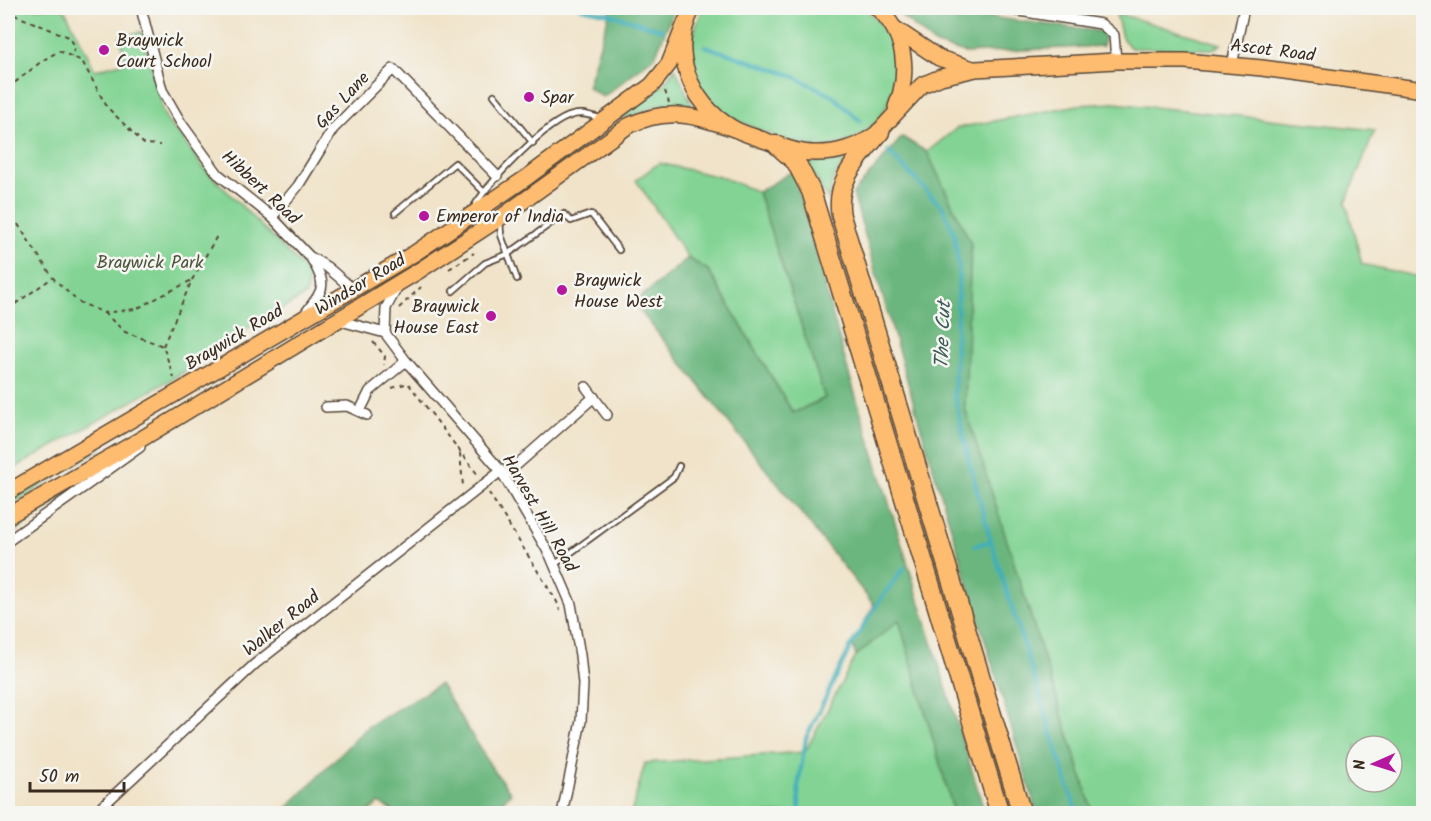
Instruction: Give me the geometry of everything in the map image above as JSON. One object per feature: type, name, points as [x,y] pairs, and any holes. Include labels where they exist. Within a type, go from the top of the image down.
[{"type":"highway","points":[[881,130],[855,162],[844,180],[839,201],[841,216],[1023,813]]},
{"type":"highway","points":[[777,145],[796,162],[810,191],[1000,813]]},
{"type":"main road","points":[[878,8],[894,28],[903,54],[904,78],[898,101],[881,130]]},
{"type":"main road","points":[[690,12],[683,60],[690,81],[707,107],[734,129]]},
{"type":"main road","name":"Braywick Road","points":[[8,492],[354,290],[466,220],[609,118],[658,80],[673,56],[690,12]]},
{"type":"main road","name":"Ascot Road","points":[[894,28],[939,58],[976,69]]},
{"type":"main road","name":"Ascot Road","points":[[881,130],[922,85],[941,77],[976,69],[1116,61],[1185,61],[1424,90]]},
{"type":"main road","name":"Windsor Road","points":[[8,516],[401,282],[500,218],[617,133],[637,122],[658,116],[678,114],[704,118],[777,145],[802,152],[826,153],[861,143],[881,130]]},
{"type":"street","name":"Hibbert Road","points":[[141,8],[162,90],[181,123],[218,174],[272,218],[309,256],[322,278],[321,291],[301,321]]},
{"type":"street","points":[[1000,8],[1101,24],[1114,35],[1116,61]]},
{"type":"street","points":[[1232,65],[1244,8]]},
{"type":"street","name":"Gas Lane","points":[[272,218],[298,186],[333,129],[393,69],[496,176]]},
{"type":"street","name":"Hibbert Road","points":[[309,256],[327,267],[354,290]]},
{"type":"street","points":[[337,320],[385,333],[386,308],[401,282]]},
{"type":"street","name":"Harvest Hill Road","points":[[385,333],[502,474],[554,565],[572,604],[583,684],[581,721],[562,813]]},
{"type":"street","points":[[326,406],[347,406],[363,413],[370,392],[406,361]]},
{"type":"street","points":[[586,387],[608,415]]},
{"type":"street","name":"Walker Road","points":[[94,813],[255,664],[484,484],[502,474],[594,397]]},
{"type":"street","points":[[8,541],[209,398]]},
{"type":"lane","points":[[494,95],[533,142]]},
{"type":"lane","points":[[466,220],[496,176],[550,127],[570,115],[582,113],[609,118]]},
{"type":"lane","points":[[395,213],[455,163],[484,192]]},
{"type":"lane","points":[[453,291],[486,263],[508,254],[564,214],[571,221],[591,214],[619,250]]},
{"type":"lane","points":[[500,218],[501,235],[517,279]]},
{"type":"lane","points":[[554,565],[674,477],[679,466]]},
{"type":"path","points":[[8,33],[15,8]]},
{"type":"path","points":[[8,14],[69,37],[75,46],[72,57]]},
{"type":"path","points":[[8,88],[42,61],[59,51],[82,61],[107,107],[144,144],[160,145]]},
{"type":"path","points":[[664,88],[670,105]]},
{"type":"path","points":[[8,208],[53,278],[77,301],[104,312],[125,332],[162,346]]},
{"type":"path","points":[[180,392],[162,346],[192,279],[218,234]]},
{"type":"path","points":[[8,309],[53,278]]},
{"type":"path","points":[[104,312],[136,309],[192,279]]},
{"type":"path","points":[[465,499],[459,450],[484,484],[557,602],[564,620]]},
{"type":"green space","name":"Braywick Park","points":[[8,8],[64,8],[95,70],[125,62],[120,37],[141,32],[160,96],[162,111],[169,124],[202,166],[309,274],[306,295],[214,348],[184,372],[8,472]]},
{"type":"green space","points":[[611,8],[675,8],[655,56],[603,97],[587,87]]},
{"type":"green space","points":[[704,8],[863,8],[880,24],[891,44],[895,66],[893,88],[886,108],[872,126],[854,139],[830,146],[806,145],[792,141],[763,132],[726,115],[704,93],[693,66],[693,37]]},
{"type":"green space","points":[[894,8],[937,8],[937,10],[1104,32],[1103,46],[965,53],[936,45]]},
{"type":"green space","points":[[1116,13],[1221,44],[1214,49],[1131,48],[1122,38]]},
{"type":"green space","points":[[675,68],[692,105],[662,104],[617,121],[664,84]]},
{"type":"green space","points":[[1114,103],[1375,130],[1346,202],[1362,264],[1423,278],[1423,813],[1093,813],[964,408],[971,244],[927,152],[957,128],[1078,105]]},
{"type":"green space","points":[[902,137],[927,152],[971,244],[965,408],[1093,813],[1037,813],[853,194]]},
{"type":"green space","points":[[845,161],[833,179],[828,200],[808,163]]},
{"type":"green space","points":[[659,163],[724,178],[758,192],[825,398],[793,413],[708,270],[688,258],[636,180]]},
{"type":"green space","points":[[793,171],[848,371],[985,813],[954,813],[899,620],[856,656],[852,644],[874,605],[634,303],[688,258],[708,270],[793,413],[825,398],[758,192]]},
{"type":"green space","points":[[100,447],[101,449],[8,507],[8,501]]},
{"type":"green space","points":[[105,462],[107,465],[8,536],[8,527]]},
{"type":"green space","points":[[899,619],[954,813],[631,814],[645,763],[805,752],[856,656]]},
{"type":"green space","points":[[440,684],[492,768],[511,793],[491,813],[397,813],[379,803],[367,813],[282,813],[367,727]]},
{"type":"waterway","name":"The Cut","points":[[581,8],[610,14],[662,30]]},
{"type":"waterway","name":"The Cut","points":[[705,46],[791,75],[833,96],[860,121]]},
{"type":"waterway","name":"The Cut","points":[[888,151],[943,208],[954,233],[959,268],[954,394],[969,461],[991,541],[1077,814]]},
{"type":"waterway","name":"The Cut","points":[[974,546],[991,541]]},
{"type":"waterway","points":[[800,814],[798,787],[806,738],[852,644],[904,568]]},
{"type":"place","name":"Braywick Court School","points":[[104,50]]},
{"type":"place","name":"Spar","points":[[529,97]]},
{"type":"place","name":"Emperor of India","points":[[424,216]]},
{"type":"place","name":"Braywick House West","points":[[562,290]]},
{"type":"place","name":"Braywick House East","points":[[491,316]]}]
